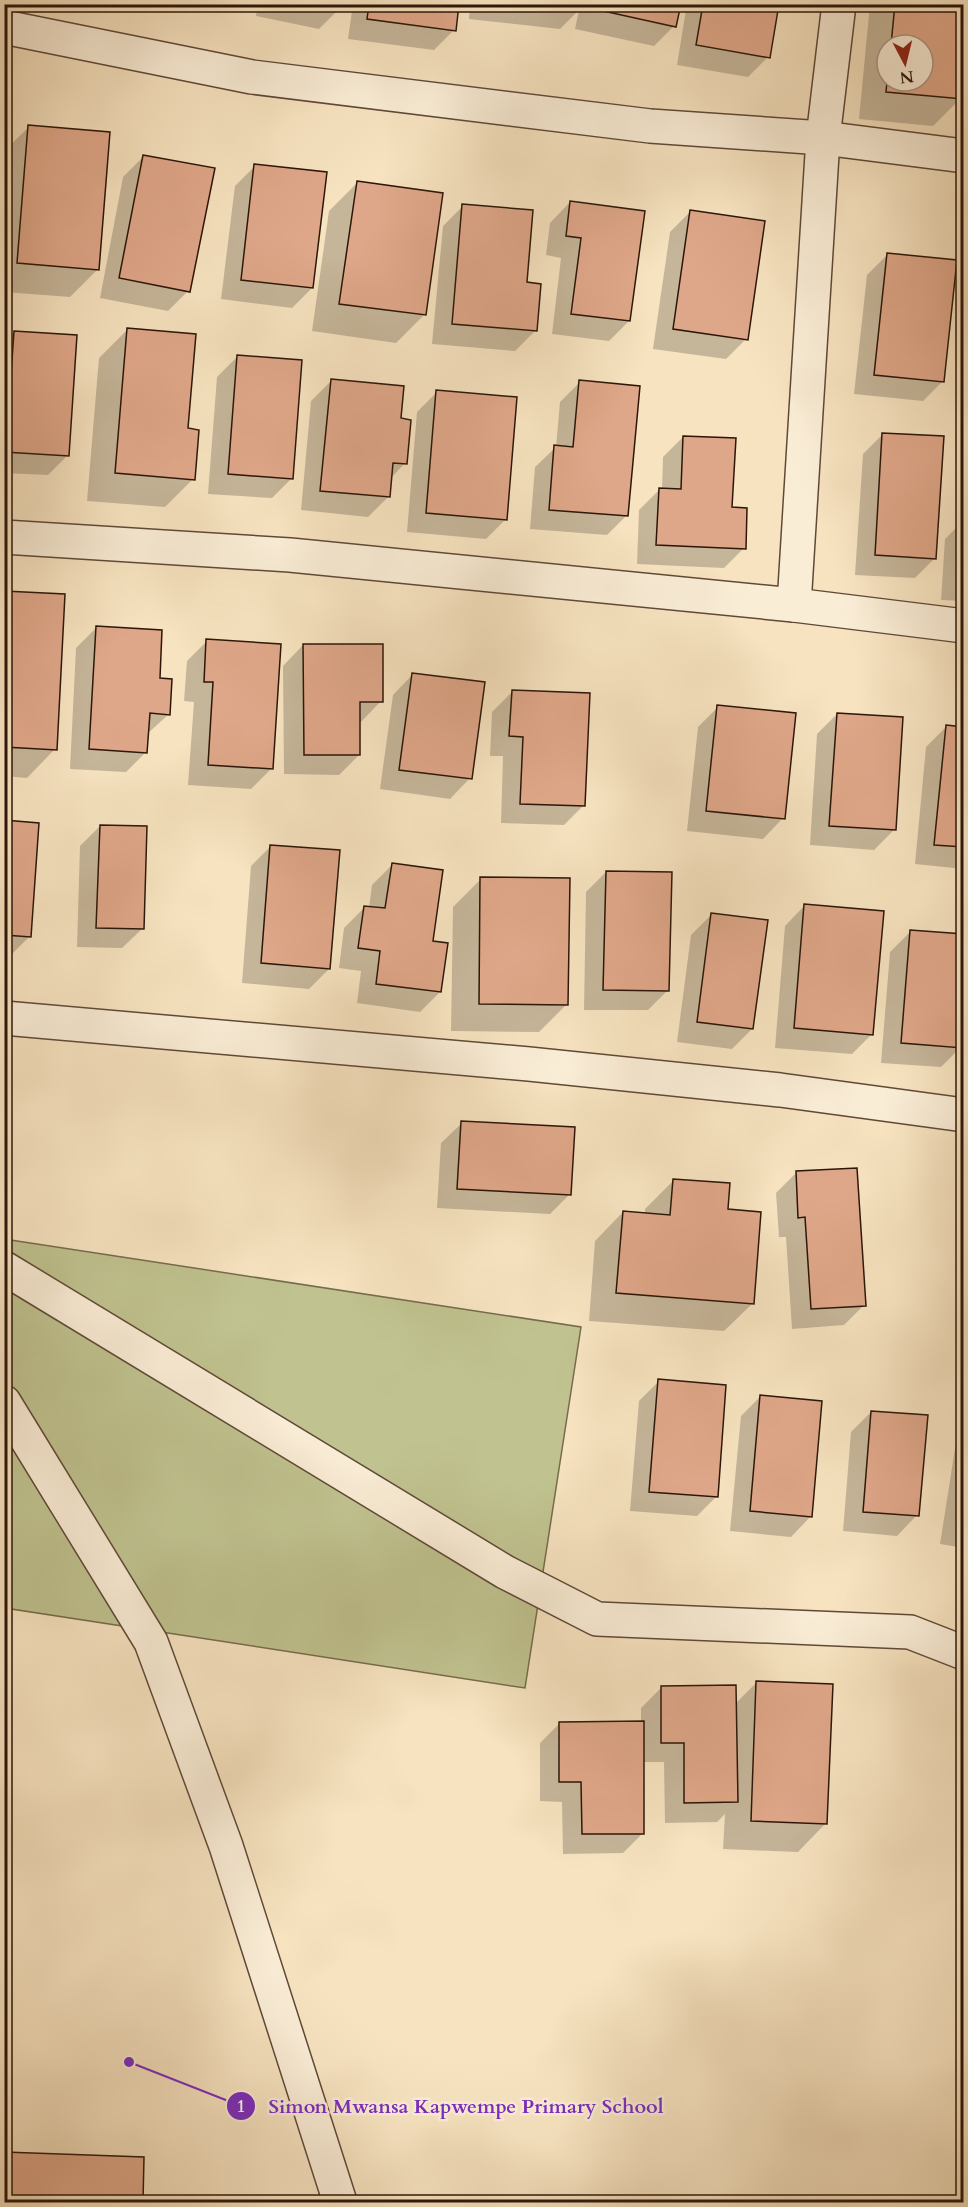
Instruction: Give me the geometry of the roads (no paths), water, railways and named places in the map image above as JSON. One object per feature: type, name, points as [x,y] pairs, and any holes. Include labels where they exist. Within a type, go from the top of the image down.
[{"type":"street","points":[[794,605],[823,138],[839,4]]},
{"type":"street","points":[[4,27],[252,77],[650,126],[823,138],[963,156]]},
{"type":"street","points":[[4,537],[290,555],[794,605],[963,626]]},
{"type":"street","points":[[4,1018],[552,1066],[780,1090],[963,1115]]},
{"type":"street","points":[[4,1268],[505,1572],[597,1619],[910,1632],[963,1653]]},
{"type":"street","points":[[4,1402],[151,1642],[226,1846],[340,2202]]},
{"type":"place","name":"Simon Mwansa Kapwempe Primary School","points":[[129,2062]]}]
